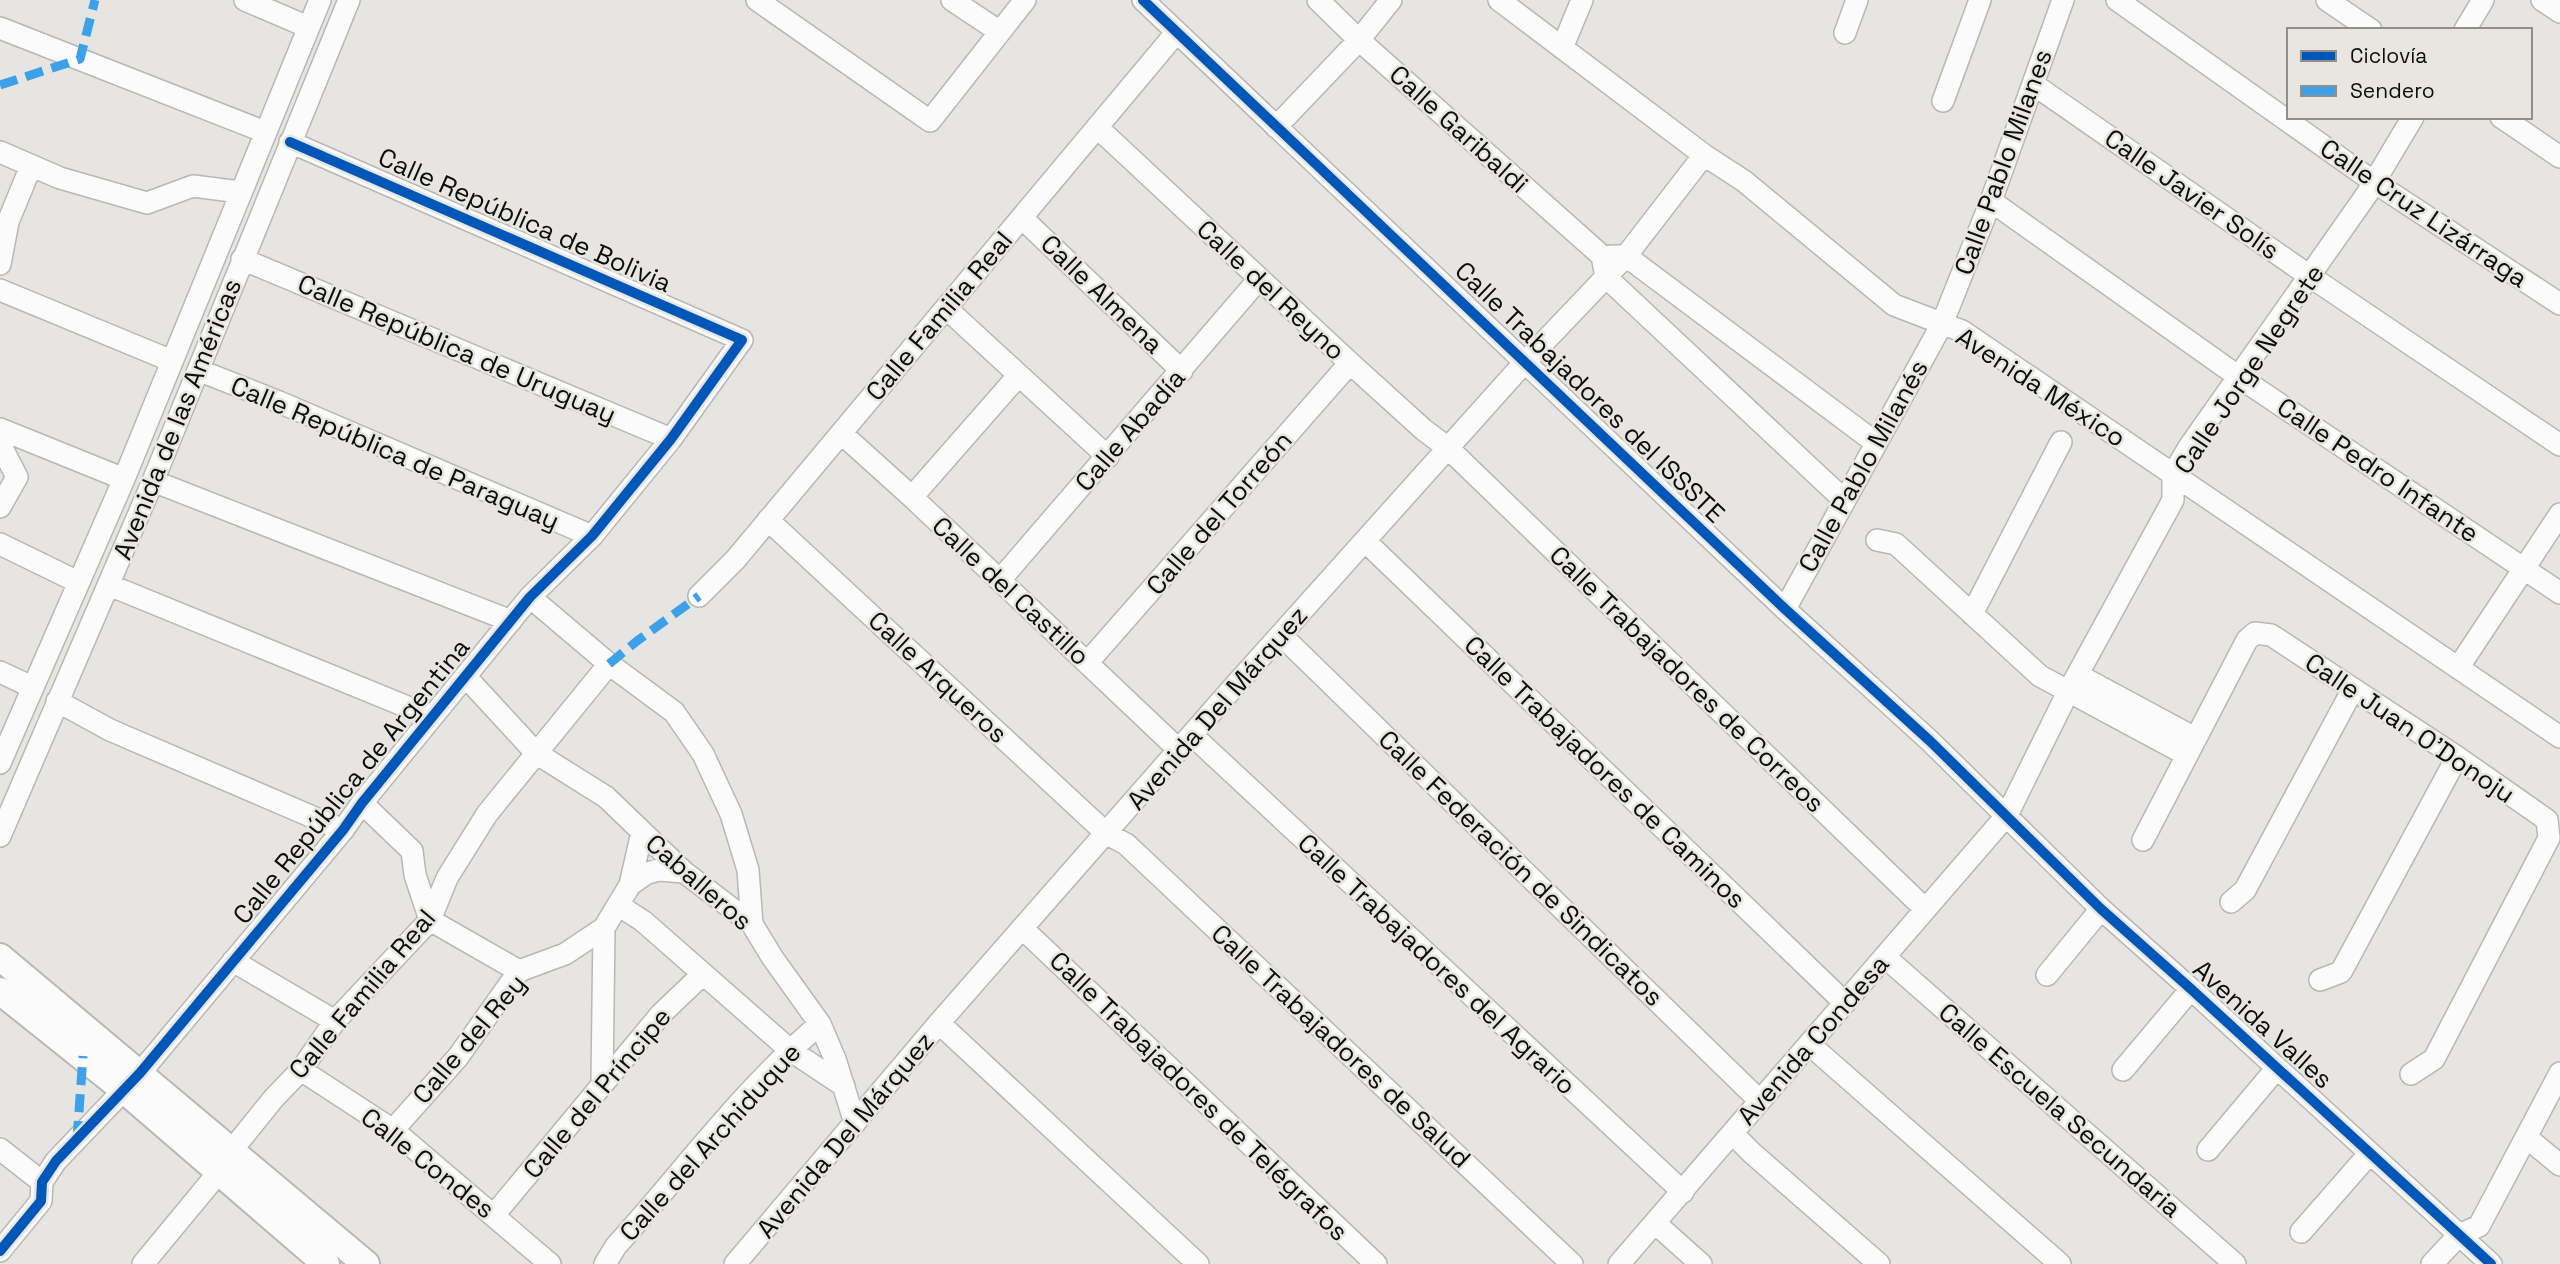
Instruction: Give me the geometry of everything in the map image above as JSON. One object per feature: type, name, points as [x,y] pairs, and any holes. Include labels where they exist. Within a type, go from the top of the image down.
[{"type":"main road","points":[[0,957],[132,1082],[226,1161],[366,1264]]},
{"type":"main road","points":[[0,991],[132,1082]]},
{"type":"main road","points":[[226,1161],[326,1264]]},
{"type":"street","points":[[244,0],[309,27]]},
{"type":"street","name":"Avenida de las Américas","points":[[0,763],[124,479],[320,0]]},
{"type":"street","name":"Avenida de las Américas","points":[[0,836],[153,481],[349,0]]},
{"type":"street","points":[[757,0],[930,121],[1025,0]]},
{"type":"street","points":[[952,0],[1000,32]]},
{"type":"street","name":"Calle Trabajadores del ISSSTE","points":[[1143,0],[2007,815]]},
{"type":"street","name":"Calle Garibaldi","points":[[1318,0],[1359,40],[1602,256]]},
{"type":"street","points":[[1276,127],[1359,40],[1391,0]]},
{"type":"street","name":"Avenida México","points":[[1499,0],[1704,155],[1744,181],[1895,304],[1962,331],[2560,737]]},
{"type":"street","points":[[1562,48],[1582,0]]},
{"type":"street","points":[[1845,33],[1857,0]]},
{"type":"street","points":[[1943,101],[1980,0]]},
{"type":"street","name":"Calle Pablo Milanes","points":[[1942,324],[1991,201],[2063,0]]},
{"type":"street","name":"Calle Cruz Lizárraga","points":[[2118,0],[2374,181],[2560,304]]},
{"type":"street","points":[[2327,0],[2368,28]]},
{"type":"street","points":[[2466,28],[2483,0]]},
{"type":"street","points":[[2542,0],[2560,12]]},
{"type":"street","points":[[0,27],[265,132]]},
{"type":"street","name":"Calle Familia Real","points":[[699,596],[735,560],[1177,33]]},
{"type":"street","name":"Calle Javier Solís","points":[[2033,84],[2311,277],[2560,445]]},
{"type":"street","name":"Calle Jorge Negrete","points":[[2007,815],[2073,683],[2173,500],[2173,474],[2189,447],[2311,277],[2412,119]]},
{"type":"street","points":[[2504,119],[2560,157]]},
{"type":"street","name":"Calle del Reyno","points":[[1097,127],[1350,363],[1424,430],[1448,448]]},
{"type":"street","name":"Calle República de Bolivia","points":[[290,142],[742,340]]},
{"type":"street","points":[[0,152],[60,178],[148,203],[193,186],[240,192]]},
{"type":"street","name":"Avenida Del Márquez","points":[[738,1263],[1022,928],[1525,362],[1626,256],[1704,155]]},
{"type":"street","points":[[0,264],[8,222],[31,166]]},
{"type":"street","name":"Calle Pedro Infante","points":[[1991,201],[2239,377],[2560,593]]},
{"type":"street","name":"Calle Almena","points":[[1022,218],[1182,371]]},
{"type":"street","points":[[1844,500],[1606,278],[1602,256],[1626,256],[1876,443]]},
{"type":"street","name":"Calle República de Uruguay","points":[[242,259],[671,439]]},
{"type":"street","name":"Calle Abadía","points":[[1000,580],[1259,279]]},
{"type":"street","points":[[0,290],[172,362]]},
{"type":"street","points":[[946,308],[1108,457]]},
{"type":"street","name":"Calle Pablo Milanés","points":[[1785,608],[1942,324]]},
{"type":"street","name":"Calle República de Argentina","points":[[0,1251],[41,1201],[42,1182],[56,1161],[132,1082],[344,830],[362,803],[530,597],[592,536],[671,439],[742,340]]},
{"type":"street","name":"Calle del Torreón","points":[[1087,663],[1350,363]]},
{"type":"street","name":"Calle República de Paraguay","points":[[198,370],[592,536]]},
{"type":"street","points":[[912,497],[1019,375]]},
{"type":"street","points":[[0,429],[124,479]]},
{"type":"street","name":"Calle del Castillo","points":[[841,433],[1087,663],[1186,743]]},
{"type":"street","points":[[1972,614],[2061,442]]},
{"type":"street","points":[[0,444],[18,477],[0,507]]},
{"type":"street","name":"Calle Trabajadores de Correos","points":[[1448,448],[1925,909]]},
{"type":"street","points":[[153,481],[511,621]]},
{"type":"street","points":[[2458,668],[2560,514]]},
{"type":"street","name":"Calle Arqueros","points":[[768,520],[1107,834]]},
{"type":"street","points":[[1877,540],[1896,544],[2040,676],[2073,683],[2191,747],[2143,840]]},
{"type":"street","name":"Calle Trabajadores de Caminos","points":[[1365,541],[1845,1003]]},
{"type":"street","points":[[0,544],[78,582]]},
{"type":"street","points":[[108,585],[432,717]]},
{"type":"street","points":[[530,597],[609,664],[674,712],[703,754],[731,814],[748,870],[752,924]]},
{"type":"street","name":"Calle Juan O'Donoju","points":[[2191,747],[2247,640],[2255,633],[2271,635],[2457,757],[2547,820],[2549,838],[2434,1059],[2412,1073]]},
{"type":"street","name":"Calle Federación de Sindicatos","points":[[1281,635],[1760,1101]]},
{"type":"street","name":"Calle Familia Real","points":[[143,1264],[274,1098],[301,1070],[335,1021],[430,920],[447,878],[486,814],[609,664]]},
{"type":"street","points":[[0,673],[32,687]]},
{"type":"street","name":"Caballeros","points":[[466,677],[536,753],[606,797],[684,872],[752,924],[820,1024],[835,1059],[855,1123]]},
{"type":"street","points":[[2231,902],[2245,890],[2353,688]]},
{"type":"street","points":[[57,701],[110,730],[344,830]]},
{"type":"street","name":"Calle Trabajadores del Agrario","points":[[1186,743],[1683,1192]]},
{"type":"street","points":[[2320,980],[2341,972],[2457,757]]},
{"type":"street","points":[[362,803],[412,851],[415,875],[430,920],[519,971]]},
{"type":"street","name":"Avenida Condesa","points":[[1619,1264],[2007,815]]},
{"type":"street","name":"Avenida Valles","points":[[2007,815],[2101,909],[2491,1264]]},
{"type":"street","points":[[630,885],[642,832]]},
{"type":"street","name":"Calle Trabajadores de Salud","points":[[1107,834],[1126,844],[1572,1264]]},
{"type":"street","points":[[630,885],[647,873],[659,870],[684,872]]},
{"type":"street","name":"Calle del Rey","points":[[393,1130],[458,1057],[519,971],[565,954],[604,928],[630,885]]},
{"type":"street","points":[[618,905],[643,921],[790,1049],[844,1086]]},
{"type":"street","points":[[2047,975],[2101,909]]},
{"type":"street","points":[[602,1083],[604,928]]},
{"type":"street","name":"Calle Trabajadores de Telégrafos","points":[[1022,928],[1376,1264]]},
{"type":"street","name":"Calle Escuela Secundaria","points":[[1885,957],[2234,1264]]},
{"type":"street","points":[[233,961],[335,1021]]},
{"type":"street","name":"Calle del Príncipe","points":[[494,1214],[661,1014],[703,974]]},
{"type":"street","points":[[2123,1070],[2191,989]]},
{"type":"street","points":[[939,1023],[1198,1264]]},
{"type":"street","name":"Calle del Archiduque","points":[[605,1264],[616,1246],[790,1049],[820,1024]]},
{"type":"street","points":[[1809,1044],[2060,1264]]},
{"type":"street","points":[[2208,1150],[2277,1068]]},
{"type":"street","name":"Calle Condes","points":[[301,1070],[393,1130],[550,1264]]},
{"type":"street","points":[[2432,1264],[2459,1235],[2479,1226],[2560,1073]]},
{"type":"street","points":[[1733,1134],[1879,1264]]},
{"type":"street","points":[[2526,1137],[2560,1165]]},
{"type":"street","points":[[0,1149],[42,1182]]},
{"type":"street","points":[[2301,1232],[2370,1153]]},
{"type":"street","points":[[1655,1223],[1701,1264]]},
{"type":"marked path","points":[[0,85],[80,59],[95,0]]},
{"type":"marked path","points":[[609,664],[699,596]]},
{"type":"marked path","points":[[77,1139],[83,1056]]},
{"type":"cycle path","points":[[1143,0],[1785,609],[1930,741],[2101,909],[2491,1264]]},
{"type":"cycle path","points":[[0,1251],[41,1201],[42,1182],[56,1161],[140,1073],[343,830],[530,597],[592,536],[671,439],[742,340],[290,142]]}]
